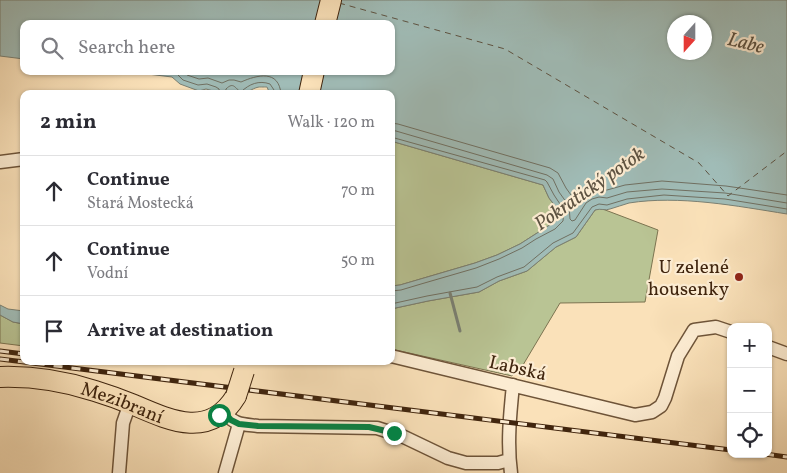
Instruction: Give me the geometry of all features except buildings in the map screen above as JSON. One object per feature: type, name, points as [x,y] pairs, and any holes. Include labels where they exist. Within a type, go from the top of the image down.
[{"type":"main road","points":[[326,20],[331,0]]},
{"type":"main road","points":[[310,90],[313,75]]},
{"type":"main road","points":[[233,410],[245,365]]},
{"type":"main road","name":"Mezibraní","points":[[0,377],[63,382],[96,391],[165,418],[187,424],[207,421],[233,410]]},
{"type":"street","points":[[0,162],[20,160]]},
{"type":"street","name":"Labská","points":[[395,357],[635,415],[652,412],[661,406],[678,356],[694,330],[716,327],[727,331]]},
{"type":"street","points":[[772,348],[787,354]]},
{"type":"street","points":[[225,473],[233,410],[258,426],[369,427],[385,430],[448,458],[466,463],[498,463],[510,467],[513,385]]},
{"type":"street","points":[[119,473],[123,423],[130,403]]},
{"type":"green space","points":[[395,142],[543,185],[549,198],[559,211],[559,219],[520,244],[497,255],[395,286]]},
{"type":"green space","points":[[600,208],[658,230],[645,302],[560,303],[523,365],[512,376],[395,350],[395,308],[479,292],[499,281],[527,271],[556,247],[576,237],[595,210]]},
{"type":"green space","points":[[0,315],[20,323],[20,346],[0,343]]},
{"type":"water","name":"Labe","points":[[0,0],[787,0],[787,214],[708,202],[668,200],[629,203],[608,210],[597,209],[576,237],[556,247],[527,271],[499,281],[479,292],[395,308],[395,286],[497,255],[520,244],[559,219],[559,211],[549,198],[543,185],[395,142],[395,90],[268,90],[267,87],[259,87],[251,90],[196,90],[180,84],[172,77],[156,75],[395,75],[395,20],[20,20],[20,58],[0,56]]},
{"type":"water","points":[[0,305],[8,309],[20,310],[20,323],[13,322],[0,315]]},
{"type":"waterway","name":"Pokratický potok","points":[[450,293],[460,331]]},
{"type":"ferry route","points":[[339,3],[505,49],[699,163],[728,196],[787,151]]},
{"type":"railway","points":[[0,351],[20,354]]},
{"type":"railway","points":[[0,359],[20,361]]},
{"type":"railway","points":[[48,365],[727,450]]},
{"type":"railway","points":[[772,455],[787,457]]},
{"type":"place","name":"U zelené housenky","points":[[739,277]]},
{"type":"route","points":[[219,415],[224,412],[235,423],[258,426],[369,427],[394,433]]}]
